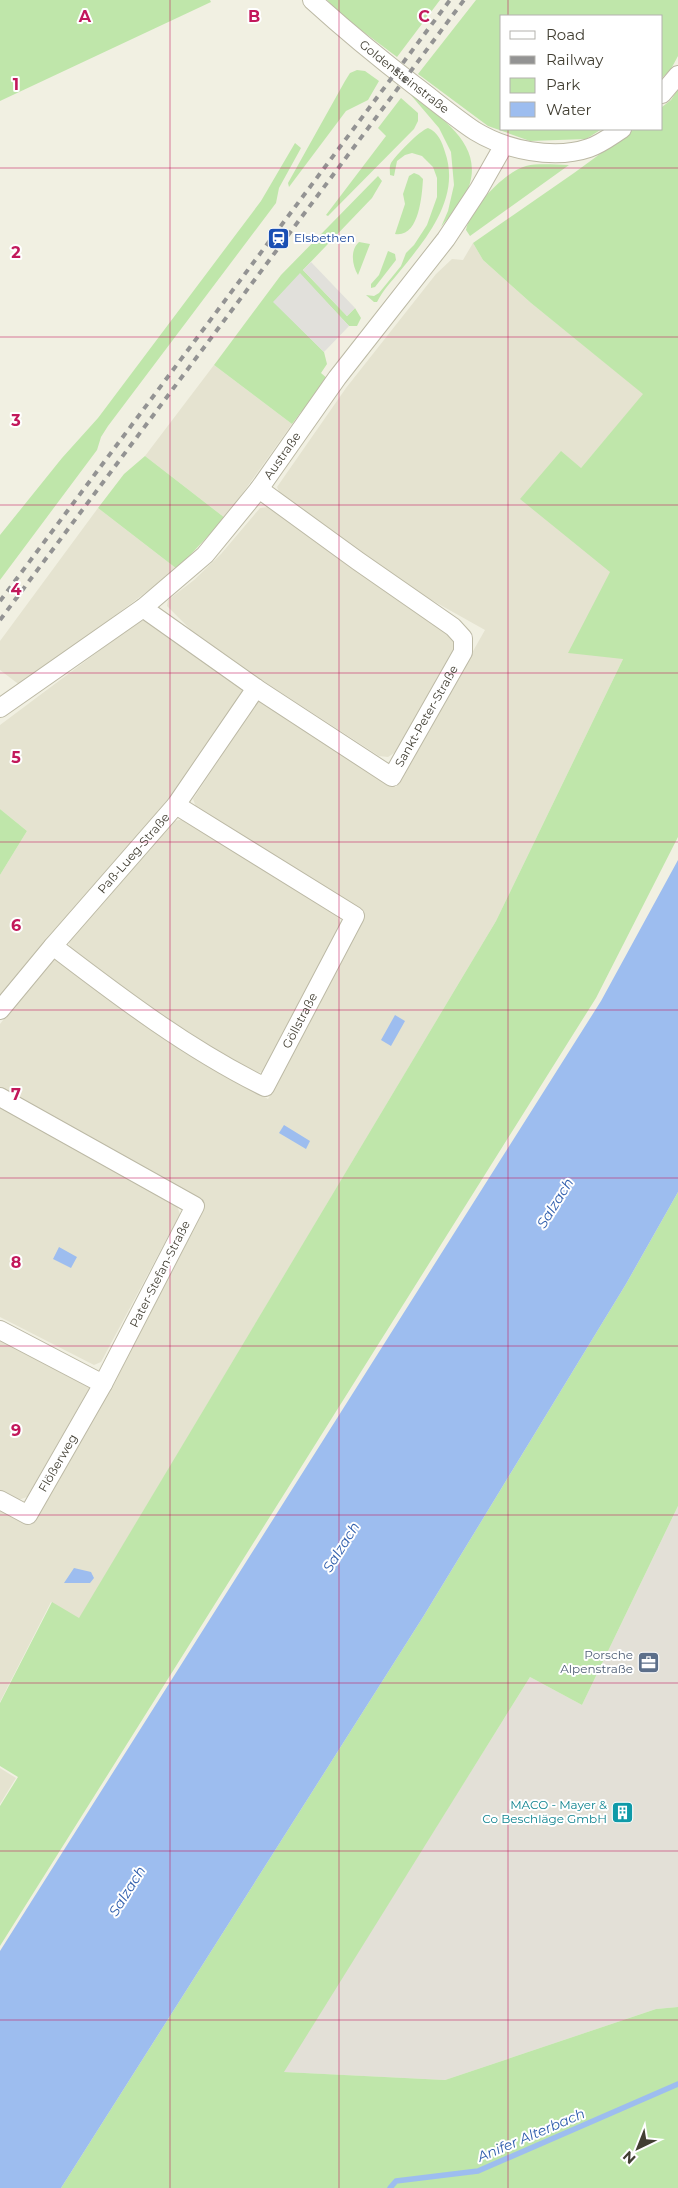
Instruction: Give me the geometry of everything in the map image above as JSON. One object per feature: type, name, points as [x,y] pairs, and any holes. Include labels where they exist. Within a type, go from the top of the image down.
[{"type":"street","name":"Goldensteinstraße","points":[[312,0],[374,54],[450,112],[476,131],[504,145],[527,151],[554,152],[587,148],[620,130]]},
{"type":"street","points":[[663,93],[678,75]]},
{"type":"street","name":"Austraße","points":[[0,708],[143,608],[205,556],[259,489],[358,349],[446,239],[479,189],[504,145]]},
{"type":"street","name":"Sankt-Peter-Straße","points":[[143,608],[256,688],[392,777],[463,652],[463,638],[453,627],[259,489]]},
{"type":"street","name":"Paß-Lueg-Straße","points":[[0,1010],[176,805],[256,688]]},
{"type":"street","name":"Göllstraße","points":[[53,946],[122,998],[196,1049],[231,1070],[265,1087],[356,916],[176,805]]},
{"type":"street","name":"Pater-Stefan-Straße","points":[[0,1097],[195,1206],[103,1384]]},
{"type":"street","points":[[0,1330],[103,1384]]},
{"type":"street","name":"Flößerweg","points":[[0,1500],[28,1515],[103,1384]]},
{"type":"shaded area","points":[[473,243],[483,260],[531,303],[644,394],[581,468],[610,572],[623,659],[496,921],[79,1619],[51,1602],[0,1702],[0,1508],[31,1524],[105,1392],[204,1202],[0,1088],[0,1024],[50,960],[58,960],[161,1035],[268,1099],[365,914],[196,807],[193,799],[257,702],[263,700],[396,787],[485,630],[394,579],[280,494],[277,487],[346,388],[436,274],[452,259],[463,260]]},
{"type":"shaded area","points":[[311,262],[355,308],[347,316],[303,270]]},
{"type":"shaded area","points":[[300,273],[349,326],[324,352],[273,302]]},
{"type":"shaded area","points":[[214,365],[292,424],[225,518],[145,456]]},
{"type":"shaded area","points":[[268,507],[447,632],[455,643],[455,650],[397,751],[388,757],[379,756],[248,671],[190,629],[167,606],[168,600],[194,580],[221,554],[260,508]]},
{"type":"shaded area","points":[[98,508],[177,569],[101,626],[100,631],[21,686],[0,670],[0,641]]},
{"type":"shaded area","points":[[139,621],[149,621],[242,684],[242,693],[205,751],[170,800],[41,946],[0,997],[0,875],[27,831],[0,809],[0,725]]},
{"type":"shaded area","points":[[185,819],[337,916],[342,927],[265,1071],[254,1074],[151,1008],[70,947],[68,938],[174,821]]},
{"type":"shaded area","points":[[0,1106],[177,1206],[180,1214],[101,1362],[94,1365],[0,1317]]},
{"type":"shaded area","points":[[0,1334],[87,1379],[90,1387],[27,1497],[18,1500],[0,1491]]},
{"type":"shaded area","points":[[678,1506],[678,2007],[656,2009],[445,2080],[283,2072],[530,1677],[582,1705]]},
{"type":"shaded area","points":[[0,1768],[16,1778],[0,1804]]},
{"type":"green space","points":[[0,0],[210,0],[211,2],[0,101]]},
{"type":"green space","points":[[327,0],[440,0],[397,57],[345,18]]},
{"type":"green space","points":[[476,0],[678,0],[678,56],[671,69],[663,77],[663,15],[500,15],[500,130],[600,130],[586,139],[530,141],[488,126],[418,74]]},
{"type":"green space","points":[[357,70],[365,71],[379,81],[368,100],[346,111],[289,187],[288,183],[345,81],[350,73]]},
{"type":"green space","points":[[678,89],[678,837],[596,998],[0,1946],[0,1806],[18,1777],[0,1766],[0,1703],[52,1602],[79,1618],[496,921],[623,659],[568,653],[610,572],[520,499],[561,451],[581,468],[643,394],[531,303],[483,260],[473,243],[633,130],[663,130],[663,106],[671,100]]},
{"type":"green space","points":[[410,94],[449,125],[468,151],[472,165],[470,181],[463,199],[441,227],[448,211],[454,185],[451,152],[439,128]]},
{"type":"green space","points":[[401,98],[418,113],[418,121],[414,129],[328,216],[326,215],[386,136],[378,128]]},
{"type":"green space","points":[[428,128],[441,141],[449,169],[449,185],[445,201],[439,216],[421,245],[377,302],[374,302],[366,295],[374,296],[379,293],[401,266],[406,253],[414,245],[427,225],[437,197],[437,178],[433,167],[422,156],[412,153],[405,155],[397,161],[394,176],[390,175],[390,166],[394,159],[414,138]]},
{"type":"green space","points":[[295,143],[301,148],[279,188],[276,203],[108,426],[101,437],[97,450],[0,580],[0,535],[62,458],[98,418],[261,201]]},
{"type":"green space","points":[[542,164],[569,165],[470,236],[466,230],[469,221],[481,202],[498,183],[526,166]]},
{"type":"green space","points":[[414,173],[423,179],[418,214],[409,229],[403,233],[395,234],[405,204],[403,194],[409,176]]},
{"type":"green space","points":[[378,176],[382,181],[372,198],[303,270],[347,316],[355,308],[361,318],[357,326],[349,326],[300,274],[274,302],[324,352],[327,364],[321,373],[329,380],[310,408],[301,412],[292,424],[214,365],[281,275]]},
{"type":"green space","points":[[359,242],[370,244],[358,275],[354,267],[353,253]]},
{"type":"green space","points":[[388,251],[395,254],[396,260],[375,287],[371,288],[371,284],[379,275]]},
{"type":"green space","points":[[145,456],[225,518],[177,569],[98,508],[124,474]]},
{"type":"green space","points":[[0,809],[27,831],[0,875]]},
{"type":"green space","points":[[678,1192],[678,1506],[582,1705],[530,1677],[284,2072],[445,2080],[656,2009],[678,2007],[678,2188],[61,2188],[423,1617],[626,1284]]},
{"type":"water","name":"Salzach","points":[[678,860],[678,1192],[626,1284],[423,1617],[61,2188],[0,2188],[0,1951],[601,1001]]},
{"type":"water","points":[[395,1015],[405,1021],[391,1046],[381,1040]]},
{"type":"water","points":[[284,1125],[310,1141],[306,1149],[279,1133]]},
{"type":"water","points":[[59,1247],[77,1257],[71,1268],[53,1259]]},
{"type":"water","points":[[74,1568],[91,1572],[94,1578],[90,1583],[64,1583]]},
{"type":"waterway","name":"Anifer Alterbach","points":[[390,2188],[396,2181],[478,2171],[678,2084]]},
{"type":"railway","points":[[0,601],[450,0]]},
{"type":"railway","points":[[0,620],[464,0]]},
{"type":"place","name":"Elsbethen","points":[[278,238]]},
{"type":"place","name":"Porsche Alpenstraße","points":[[649,1662]]},
{"type":"place","name":"MACO - Mayer & Co Beschläge GmbH","points":[[623,1812]]}]
